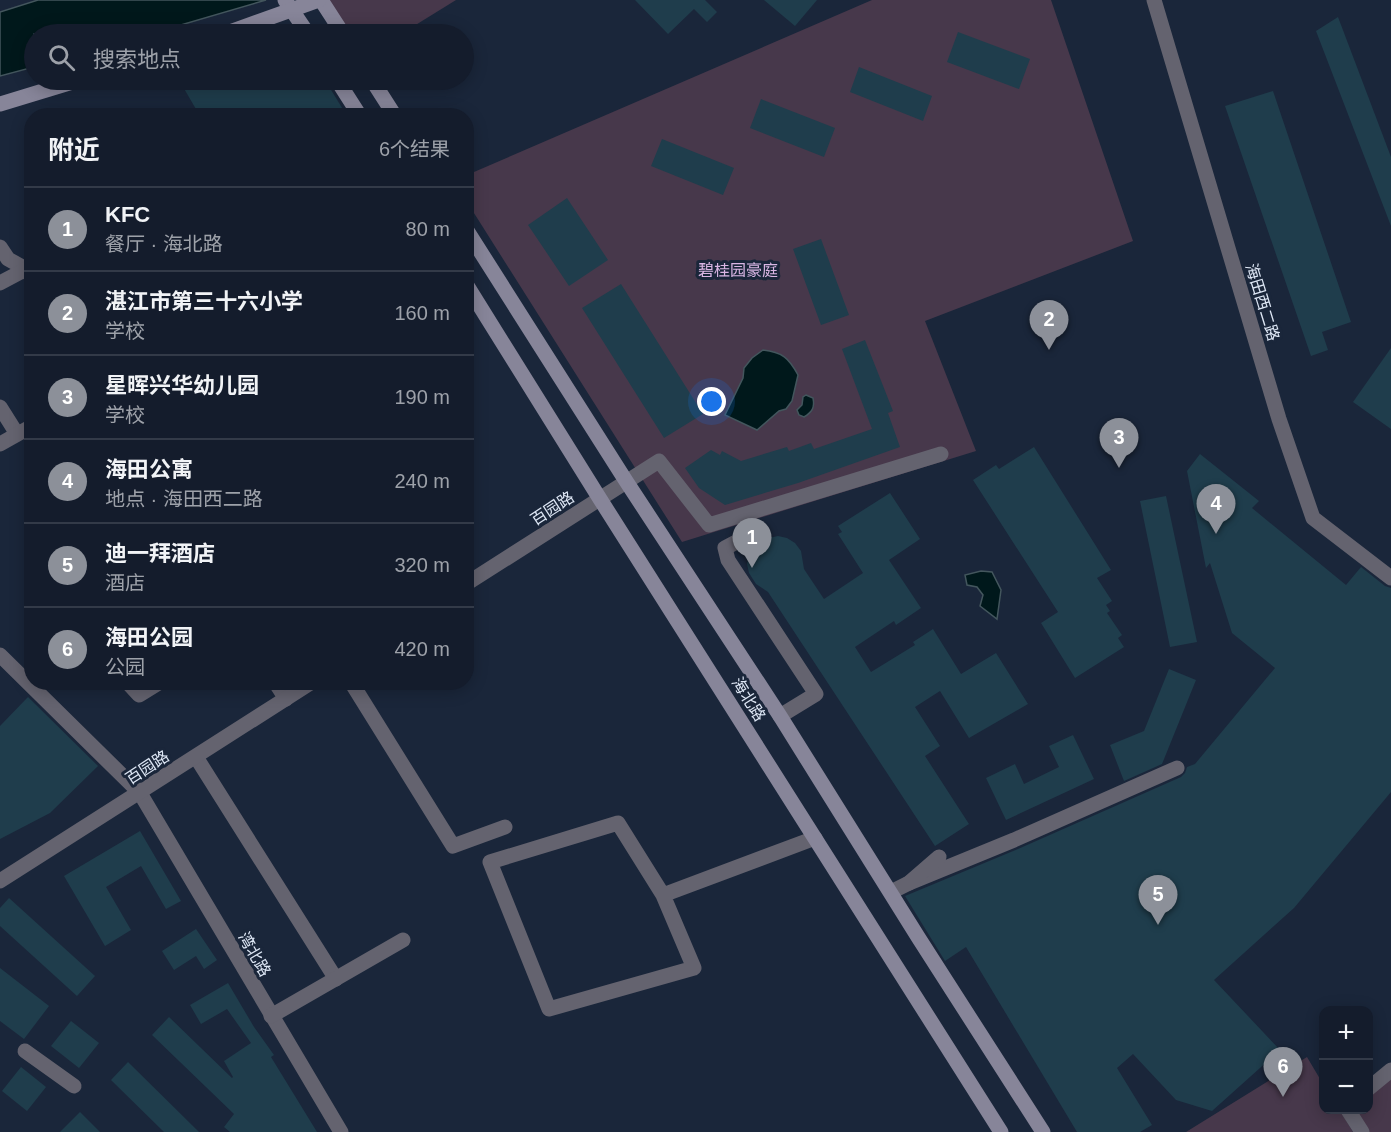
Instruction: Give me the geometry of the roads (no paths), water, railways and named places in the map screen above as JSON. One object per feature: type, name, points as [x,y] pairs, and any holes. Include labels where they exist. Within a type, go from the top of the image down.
[{"type":"street","points":[[247,24],[289,6],[320,0],[336,24]]},
{"type":"street","name":"海田西二路","points":[[1154,0],[1279,420],[1313,518],[1391,578]]},
{"type":"street","points":[[289,6],[301,24]]},
{"type":"street","points":[[0,104],[46,90]]},
{"type":"street","points":[[343,90],[353,108]]},
{"type":"street","points":[[378,90],[389,108]]},
{"type":"street","name":"海北路","points":[[474,242],[626,481],[780,716],[1043,1132]]},
{"type":"street","points":[[0,247],[8,259],[24,268]]},
{"type":"street","points":[[0,283],[24,273]]},
{"type":"street","name":"海北路","points":[[474,297],[1000,1132]]},
{"type":"street","points":[[0,407],[17,434]]},
{"type":"street","points":[[0,444],[24,430]]},
{"type":"street","name":"百园路","points":[[474,579],[659,461],[709,525],[941,454]]},
{"type":"street","points":[[742,539],[725,548],[728,561],[816,694],[780,716]]},
{"type":"street","name":"湾北路","points":[[0,655],[24,679]]},
{"type":"street","name":"湾北路","points":[[36,690],[140,793],[341,1132]]},
{"type":"street","points":[[134,690],[139,695],[147,690]]},
{"type":"street","points":[[280,690],[286,699]]},
{"type":"street","name":"百园路","points":[[0,882],[300,690]]},
{"type":"street","points":[[356,690],[453,846],[505,827]]},
{"type":"street","points":[[196,757],[336,979]]},
{"type":"street","points":[[891,892],[1177,768]]},
{"type":"street","points":[[618,823],[663,895],[694,968],[549,1009],[490,862],[618,823]]},
{"type":"street","points":[[663,895],[815,838]]},
{"type":"street","points":[[909,884],[939,857]]},
{"type":"street","points":[[271,1016],[403,940]]},
{"type":"street","points":[[26,1051],[74,1086]]},
{"type":"street","points":[[1373,1085],[1391,1070]]},
{"type":"street","points":[[1351,1114],[1362,1132]]},
{"type":"place","name":"湛江市第三十六小学","points":[[1049,350]]},
{"type":"place","name":"星晖兴华幼儿园","points":[[1119,468]]},
{"type":"place","name":"海田公寓","points":[[1216,534]]},
{"type":"place","name":"KFC","points":[[752,568]]},
{"type":"place","name":"迪一拜酒店","points":[[1158,925]]},
{"type":"place","name":"海田公园","points":[[1283,1097]]},
{"type":"park label","name":"碧桂园豪庭","points":[[738,270]]}]
